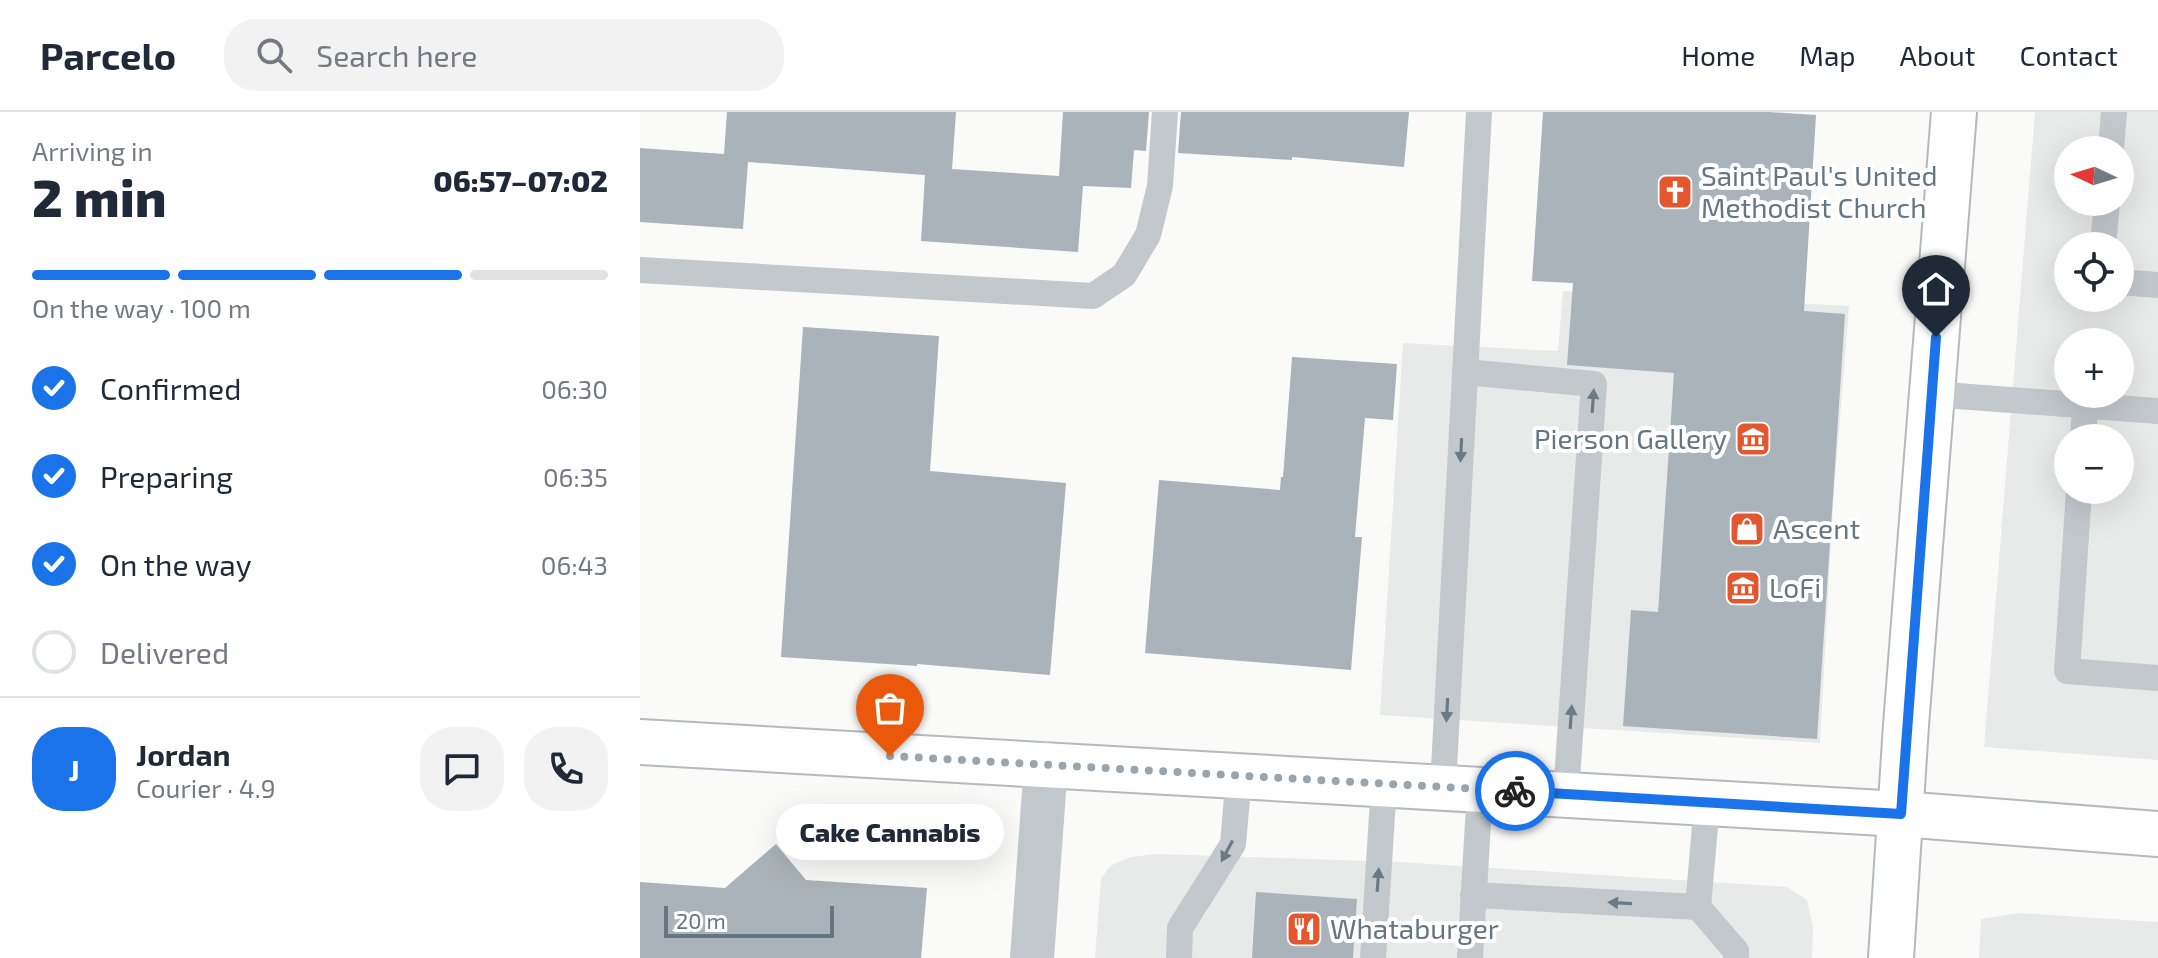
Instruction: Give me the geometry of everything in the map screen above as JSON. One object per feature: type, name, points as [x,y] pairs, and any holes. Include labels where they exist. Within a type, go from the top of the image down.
[{"type":"main road","points":[[1891,958],[1954,112]]},
{"type":"main road","points":[[640,742],[1901,814],[2158,834]]},
{"type":"street","points":[[1032,958],[1046,764]]},
{"type":"lane","points":[[640,270],[1093,296],[1124,275],[1148,235],[1160,186],[1165,112]]},
{"type":"lane","points":[[1470,958],[1473,895],[1462,788],[1465,372],[1479,112]]},
{"type":"lane","points":[[2112,136],[2114,112]]},
{"type":"lane","points":[[2134,283],[2158,285]]},
{"type":"lane","points":[[1465,372],[1594,384],[1566,794]]},
{"type":"lane","points":[[1931,394],[2054,404]]},
{"type":"lane","points":[[2103,408],[2158,411]]},
{"type":"lane","points":[[2078,504],[2067,671],[2158,678]]},
{"type":"lane","points":[[1179,958],[1180,928],[1233,844],[1239,775]]},
{"type":"lane","points":[[1373,958],[1384,784]]},
{"type":"lane","points":[[1707,803],[1698,907],[1736,951],[1736,958]]},
{"type":"lane","points":[[1473,895],[1698,907]]},
{"type":"shaded area","points":[[2035,112],[2158,112],[2158,760],[1984,747]]},
{"type":"shaded area","points":[[1563,291],[1849,306],[1833,505],[1820,743],[1380,715],[1403,343],[1558,351]]},
{"type":"shaded area","points":[[1156,854],[1399,862],[1787,887],[1807,900],[1813,927],[1812,958],[1095,958],[1101,879],[1110,866],[1130,857]]},
{"type":"shaded area","points":[[2019,913],[2158,922],[2158,958],[1979,958],[1981,919]]},
{"type":"building","points":[[727,112],[956,112],[952,169],[1059,176],[1063,112],[1149,112],[1146,151],[1134,150],[1131,188],[1083,186],[1078,252],[921,241],[925,175],[748,162],[743,229],[640,222],[640,148],[724,154]]},
{"type":"building","points":[[1181,112],[1409,112],[1404,167],[1292,157],[1292,160],[1178,153]]},
{"type":"building","points":[[1543,112],[1769,112],[1816,115],[1804,311],[1845,314],[1817,739],[1623,726],[1631,610],[1658,612],[1674,373],[1567,365],[1573,283],[1532,281]]},
{"type":"building","points":[[803,327],[939,336],[930,471],[1066,483],[1050,675],[781,657]]},
{"type":"building","points":[[1292,357],[1397,364],[1393,420],[1365,418],[1355,537],[1362,537],[1351,670],[1145,653],[1159,480],[1280,490]]},
{"type":"building","points":[[776,844],[806,880],[927,888],[921,958],[640,958],[640,882],[725,888]]},
{"type":"building","name":"Whataburger","points":[[1256,892],[1357,899],[1353,958],[1252,958]]},
{"type":"way so far","points":[[890,756],[1515,791]]},
{"type":"place","name":"Saint Paul's United Methodist Church","points":[[1675,192]]},
{"type":"place","name":"Pierson Gallery","points":[[1753,439]]},
{"type":"place","name":"Ascent","points":[[1747,529]]},
{"type":"place","name":"LoFi","points":[[1743,588]]},
{"type":"place","name":"Cake Cannabis","points":[[890,756]]},
{"type":"place","name":"Whataburger","points":[[1304,929]]},
{"type":"route","points":[[1515,791],[1901,814],[1936,337]]}]
